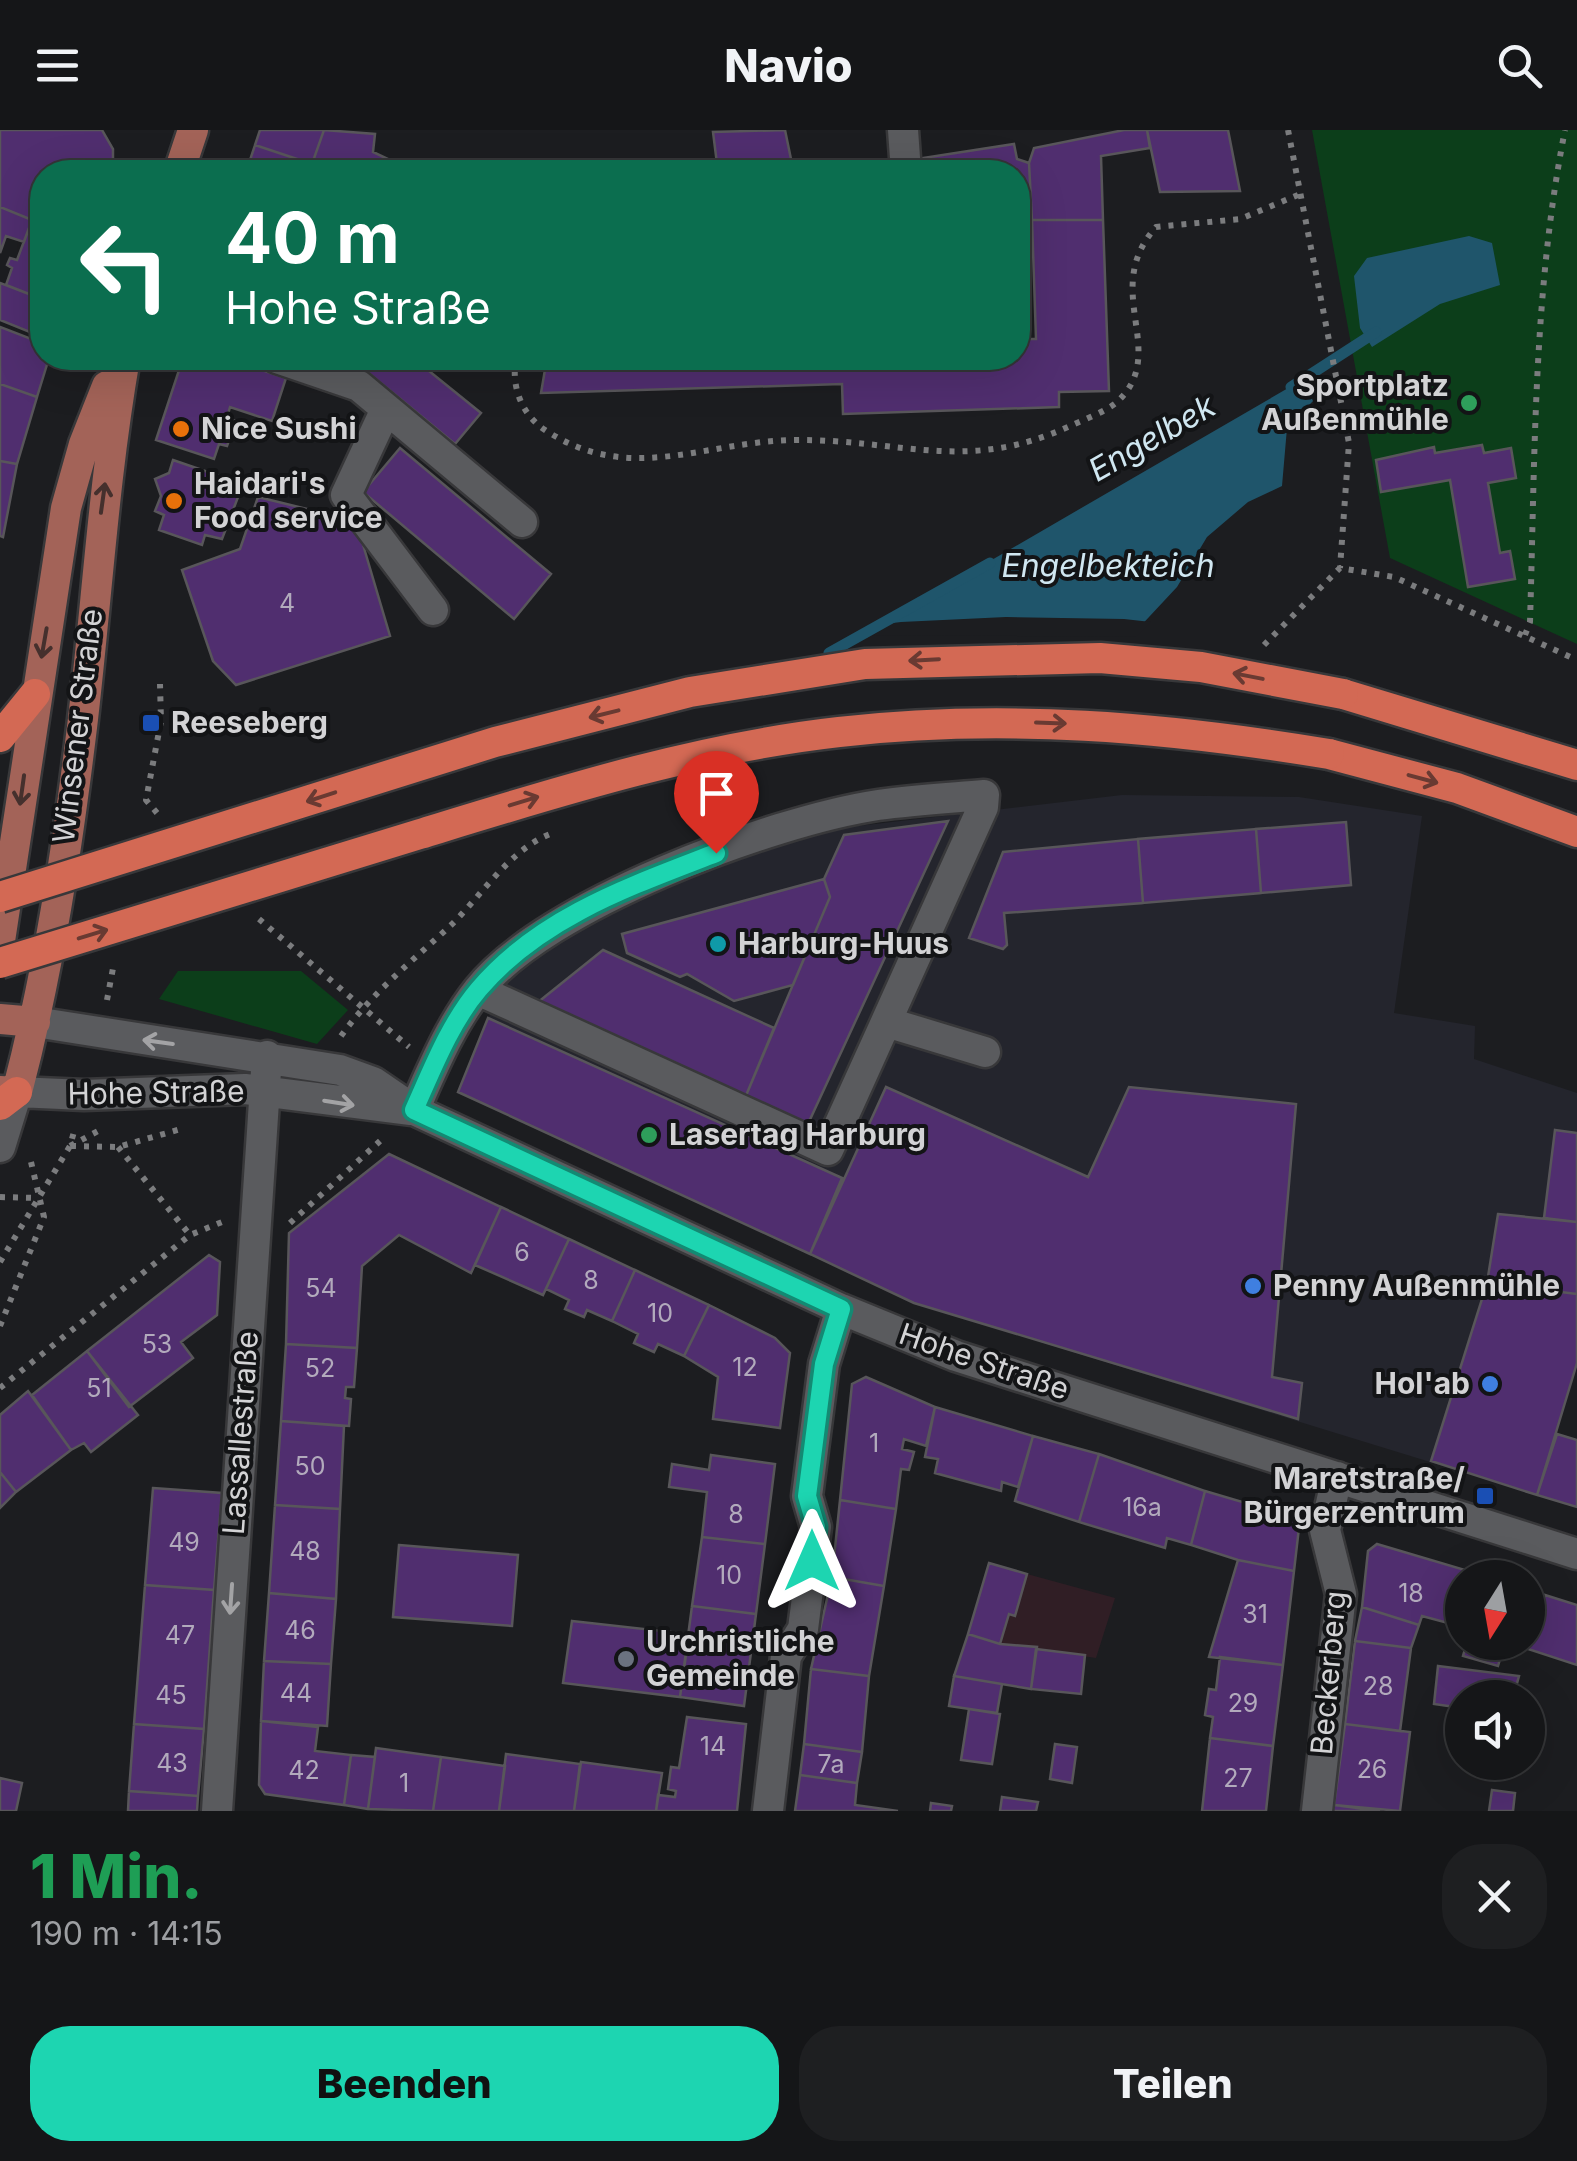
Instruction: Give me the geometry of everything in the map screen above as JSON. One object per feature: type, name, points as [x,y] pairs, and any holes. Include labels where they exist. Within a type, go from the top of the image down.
[{"type":"highway","points":[[0,897],[495,742],[690,692],[865,664],[994,657],[1100,658],[1201,667],[1343,694],[1577,765]]},
{"type":"highway","points":[[0,738],[35,694]]},
{"type":"highway","points":[[0,963],[544,796],[709,754],[839,732],[1012,721],[1216,735],[1329,754],[1456,788],[1577,832]]},
{"type":"main road","points":[[183,160],[193,130]]},
{"type":"main road","name":"Winsener Straße","points":[[0,941],[66,508],[84,444],[116,370]]},
{"type":"main road","name":"Winsener Straße","points":[[6,1096],[35,1022],[83,717],[100,522],[119,370]]},
{"type":"main road","points":[[0,1019],[35,1022]]},
{"type":"street","points":[[904,130],[905,160]]},
{"type":"street","points":[[312,370],[359,386],[522,522]]},
{"type":"street","points":[[386,409],[346,495],[433,610]]},
{"type":"street","points":[[414,1110],[433,1067],[478,990],[522,947],[567,917],[753,839],[875,806],[984,795],[984,807],[828,1150],[478,990]]},
{"type":"street","name":"Hohe Straße","points":[[35,1022],[340,1070],[373,1082],[414,1110],[841,1309],[956,1356],[1577,1554]]},
{"type":"street","points":[[886,1022],[985,1052]]},
{"type":"street","name":"Lassallestraße","points":[[217,1811],[267,1056]]},
{"type":"street","name":"Hohe Straße","points":[[6,1096],[211,1088],[414,1110]]},
{"type":"street","points":[[0,1147],[6,1096]]},
{"type":"street","points":[[768,1811],[786,1656],[803,1629],[816,1527],[807,1496],[824,1364],[841,1309]]},
{"type":"street","name":"Beckerberg","points":[[1317,1811],[1341,1594],[1326,1530],[1337,1477]]},
{"type":"path","points":[[1288,130],[1349,443],[1340,568]]},
{"type":"path","points":[[1525,635],[1530,622],[1540,338],[1552,195],[1565,130]]},
{"type":"path","points":[[517,370],[518,394],[530,420],[567,442],[620,460],[666,459],[788,440],[831,440],[942,454],[1017,448],[1115,404],[1135,382],[1139,350],[1130,274],[1137,248],[1156,227],[1240,219],[1298,195]]},
{"type":"path","points":[[142,819],[146,800]]},
{"type":"path","points":[[101,1032],[116,955]]},
{"type":"path","points":[[362,1008],[433,1067]]},
{"type":"path","points":[[0,1262],[70,1146],[84,1095]]},
{"type":"path","points":[[0,1388],[190,1235],[220,1222],[292,1223],[414,1110]]},
{"type":"path","points":[[70,1146],[118,1146],[198,1126]]},
{"type":"path","points":[[118,1146],[190,1235]]},
{"type":"path","points":[[0,1197],[38,1198]]},
{"type":"path","points":[[0,1326],[44,1217],[38,1198]]},
{"type":"shaded area","points":[[1122,795],[1299,797],[1422,816],[1394,1013],[1475,1026],[1474,1059],[1577,1093],[1577,1363],[1537,1495],[914,1303],[458,1092],[506,976],[546,944],[644,890],[815,831]]},
{"type":"shaded area","points":[[1027,1574],[1115,1598],[1096,1658],[1000,1644],[1009,1614],[1015,1615]]},
{"type":"green space","name":"Sportplatz Außenmühle","points":[[1312,130],[1577,130],[1577,644],[1390,558]]},
{"type":"green space","points":[[178,971],[301,971],[348,1010],[317,1044],[159,999]]},
{"type":"water","points":[[1469,236],[1492,243],[1500,285],[1440,304],[1372,347],[1360,328],[1354,276],[1367,258]]},
{"type":"water","name":"Engelbekteich","points":[[1302,380],[1313,401],[1287,428],[1282,486],[1248,502],[1207,537],[1177,587],[1135,632],[871,630]]},
{"type":"pier","points":[[1006,617],[1151,622],[1136,637],[871,635],[866,630],[868,626],[901,622]]},
{"type":"building","points":[[0,130],[102,130],[113,149],[113,160],[30,160],[30,219],[0,207]]},
{"type":"building","points":[[260,130],[324,130],[313,160],[300,160],[255,145]]},
{"type":"building","points":[[324,130],[375,134],[373,152],[390,160],[313,160]]},
{"type":"building","points":[[785,130],[791,160],[716,160],[713,132]]},
{"type":"building","points":[[1124,130],[1147,130],[1150,148],[1101,156],[1103,220],[1032,220],[1030,160],[1034,148]]},
{"type":"building","points":[[1147,130],[1228,130],[1240,191],[1160,192]]},
{"type":"building","points":[[1014,144],[1020,160],[923,160]]},
{"type":"building","points":[[255,145],[300,160],[250,160]]},
{"type":"building","points":[[0,207],[30,219],[30,226],[24,242],[6,236],[0,253]]},
{"type":"building","points":[[1032,220],[1103,220],[1109,391],[1059,392],[1059,407],[843,414],[842,384],[541,393],[545,370],[1030,370],[1030,339],[1036,339]]},
{"type":"building","points":[[30,225],[30,294],[6,285],[12,268],[7,265],[10,258],[17,260]]},
{"type":"building","points":[[0,283],[30,294],[30,332],[0,320]]},
{"type":"building","points":[[0,327],[30,338],[30,370],[45,370],[37,397],[0,384]]},
{"type":"building","points":[[179,370],[262,370],[286,378],[272,421],[230,407],[227,418],[236,421],[227,446],[219,444],[214,459],[156,440]]},
{"type":"building","points":[[365,370],[428,370],[481,413],[455,444]]},
{"type":"building","points":[[0,384],[37,397],[17,464],[0,461]]},
{"type":"building","points":[[1482,445],[1484,453],[1511,448],[1516,478],[1488,483],[1500,553],[1510,551],[1515,579],[1468,587],[1450,480],[1381,492],[1376,460],[1434,447],[1435,453]]},
{"type":"building","points":[[400,448],[551,574],[514,619],[363,492]]},
{"type":"building","points":[[173,460],[243,484],[222,539],[205,535],[202,545],[159,530],[164,515],[155,511],[161,496],[155,479],[169,473]]},
{"type":"building","points":[[0,461],[17,464],[3,537],[0,536]]},
{"type":"building","points":[[258,497],[356,521],[390,636],[236,685],[213,661],[182,570],[240,549]]},
{"type":"building","points":[[948,821],[807,1126],[745,1098],[830,897],[824,879],[844,835]]},
{"type":"building","points":[[1346,822],[1351,885],[1261,893],[1256,829]]},
{"type":"building","points":[[1256,829],[1261,893],[1143,903],[1138,839]]},
{"type":"building","points":[[1138,839],[1143,903],[1004,913],[1007,945],[1003,949],[969,938],[1003,852]]},
{"type":"building","name":"Harburg-Huus","points":[[824,879],[830,897],[793,985],[734,1001],[687,974],[680,977],[627,953],[622,934]]},
{"type":"building","points":[[603,950],[774,1028],[745,1098],[537,1003]]},
{"type":"building","name":"Lasertag Harburg","points":[[488,1018],[842,1178],[810,1254],[458,1092]]},
{"type":"building","points":[[886,1087],[1088,1177],[1129,1087],[1296,1104],[1272,1377],[1302,1383],[1298,1419],[914,1303],[810,1254]]},
{"type":"building","points":[[1555,1130],[1577,1133],[1577,1222],[1544,1218]]},
{"type":"building","points":[[389,1154],[501,1207],[471,1273],[399,1235],[362,1266],[357,1348],[286,1344],[289,1233]]},
{"type":"building","points":[[501,1207],[569,1239],[543,1295],[475,1265]]},
{"type":"building","points":[[1498,1214],[1577,1222],[1577,1294],[1487,1283]]},
{"type":"building","points":[[569,1239],[635,1270],[612,1321],[587,1310],[584,1317],[565,1309],[569,1300],[546,1289]]},
{"type":"building","points":[[209,1255],[220,1262],[217,1315],[181,1342],[193,1358],[129,1407],[87,1351]]},
{"type":"building","points":[[635,1270],[709,1305],[684,1356],[658,1344],[654,1352],[634,1343],[638,1334],[612,1321]]},
{"type":"building","points":[[1487,1283],[1577,1294],[1577,1363],[1537,1495],[1431,1461]]},
{"type":"building","points":[[709,1305],[775,1338],[790,1353],[780,1428],[713,1419],[718,1377],[684,1356]]},
{"type":"building","points":[[286,1344],[357,1348],[354,1387],[346,1387],[345,1398],[351,1399],[349,1426],[281,1421]]},
{"type":"building","points":[[87,1351],[138,1415],[91,1452],[84,1443],[71,1450],[32,1395]]},
{"type":"building","points":[[866,1377],[935,1407],[926,1446],[904,1439],[902,1449],[914,1452],[909,1470],[901,1469],[896,1509],[840,1500],[852,1384]]},
{"type":"building","points":[[28,1391],[71,1450],[16,1492],[0,1472],[0,1415]]},
{"type":"building","points":[[935,1407],[1033,1436],[1018,1487],[1002,1482],[1001,1491],[935,1473],[938,1459],[925,1457]]},
{"type":"building","points":[[281,1421],[344,1426],[340,1509],[275,1505]]},
{"type":"building","points":[[1557,1434],[1577,1440],[1577,1507],[1537,1495]]},
{"type":"building","points":[[1033,1436],[1099,1454],[1079,1522],[1015,1501]]},
{"type":"building","points":[[1099,1454],[1205,1491],[1191,1545],[1167,1538],[1165,1548],[1079,1522]]},
{"type":"building","points":[[711,1455],[775,1464],[765,1544],[702,1537],[707,1492],[669,1487],[672,1464],[709,1470]]},
{"type":"building","points":[[0,1472],[16,1492],[0,1508]]},
{"type":"building","points":[[153,1488],[222,1493],[214,1590],[145,1585]]},
{"type":"building","points":[[1205,1491],[1300,1519],[1294,1571],[1238,1560],[1191,1545]]},
{"type":"building","points":[[840,1500],[896,1509],[884,1586],[832,1577]]},
{"type":"building","points":[[275,1505],[340,1509],[336,1599],[269,1593]]},
{"type":"building","points":[[702,1537],[765,1544],[756,1614],[692,1606]]},
{"type":"building","points":[[1377,1544],[1445,1564],[1445,1622],[1422,1616],[1419,1625],[1362,1607],[1368,1551]]},
{"type":"building","points":[[399,1545],[518,1555],[512,1626],[393,1617]]},
{"type":"building","points":[[1238,1560],[1294,1571],[1283,1665],[1209,1657]]},
{"type":"building","points":[[989,1563],[1027,1574],[1015,1616],[1009,1614],[1000,1644],[968,1634]]},
{"type":"building","points":[[832,1577],[884,1586],[869,1676],[811,1669]]},
{"type":"building","points":[[145,1585],[214,1590],[204,1729],[134,1724]]},
{"type":"building","points":[[269,1593],[336,1599],[331,1664],[264,1661]]},
{"type":"building","points":[[1545,1595],[1577,1605],[1577,1665],[1545,1655]]},
{"type":"building","points":[[692,1606],[756,1614],[744,1706],[680,1697]]},
{"type":"building","points":[[1362,1607],[1419,1625],[1411,1648],[1355,1641]]},
{"type":"building","name":"Urchristliche Gemeinde","points":[[572,1621],[689,1634],[680,1697],[563,1683]]},
{"type":"building","points":[[968,1634],[1000,1644],[1037,1647],[1031,1689],[954,1676]]},
{"type":"building","points":[[1355,1641],[1411,1648],[1400,1731],[1345,1724]]},
{"type":"building","points":[[1036,1649],[1085,1655],[1081,1694],[1031,1689]]},
{"type":"building","points":[[1220,1657],[1283,1665],[1273,1746],[1210,1738],[1213,1717],[1205,1715],[1209,1689],[1216,1690]]},
{"type":"building","points":[[1477,1660],[1500,1660],[1498,1666]]},
{"type":"building","points":[[264,1661],[331,1664],[327,1726],[261,1721]]},
{"type":"building","points":[[1438,1666],[1519,1676],[1518,1680],[1445,1680],[1445,1706],[1434,1704]]},
{"type":"building","points":[[811,1669],[869,1676],[862,1752],[804,1744]]},
{"type":"building","points":[[954,1676],[1002,1684],[997,1713],[949,1706]]},
{"type":"building","points":[[969,1709],[1000,1714],[992,1764],[961,1760]]},
{"type":"building","points":[[687,1717],[746,1724],[737,1811],[656,1811],[658,1795],[675,1797],[676,1791],[668,1789],[671,1767],[679,1768]]},
{"type":"building","points":[[261,1721],[318,1727],[315,1751],[351,1755],[344,1805],[265,1794],[259,1785]]},
{"type":"building","points":[[134,1724],[204,1729],[198,1796],[129,1791]]},
{"type":"building","points":[[1345,1724],[1410,1732],[1400,1811],[1334,1805]]},
{"type":"building","points":[[1210,1738],[1273,1746],[1266,1811],[1202,1811]]},
{"type":"building","points":[[804,1744],[862,1752],[857,1783],[800,1775]]},
{"type":"building","points":[[1055,1744],[1077,1747],[1072,1783],[1050,1779]]},
{"type":"building","points":[[376,1748],[441,1757],[433,1811],[368,1809]]},
{"type":"building","points":[[506,1754],[580,1764],[574,1811],[499,1811]]},
{"type":"building","points":[[351,1755],[375,1757],[368,1809],[344,1805]]},
{"type":"building","points":[[441,1757],[505,1766],[499,1811],[433,1811]]},
{"type":"building","points":[[581,1762],[662,1773],[656,1811],[574,1811]]},
{"type":"building","points":[[800,1775],[857,1783],[855,1805],[898,1811],[795,1811]]},
{"type":"building","points":[[0,1778],[22,1783],[16,1811],[0,1811]]},
{"type":"building","points":[[1492,1790],[1515,1793],[1513,1811],[1489,1811]]},
{"type":"building","points":[[129,1791],[198,1796],[197,1811],[128,1811]]},
{"type":"building","points":[[1002,1797],[1038,1802],[1036,1811],[1000,1811]]},
{"type":"building","points":[[931,1803],[952,1806],[951,1811],[930,1811]]},
{"type":"building","points":[[1334,1805],[1380,1811],[1333,1811]]},
{"type":"waterway","name":"Engelbek","points":[[1291,387],[1376,332]]},
{"type":"waterway","name":"Engelbek","points":[[829,653],[990,563]]},
{"type":"place","name":"Sportplatz Außenmühle","points":[[1469,403]]},
{"type":"place","name":"Nice Sushi","points":[[181,429]]},
{"type":"place","name":"Haidari's Food service","points":[[174,501]]},
{"type":"place","name":"Reeseberg","points":[[151,723]]},
{"type":"place","name":"Harburg-Huus","points":[[718,944]]},
{"type":"place","name":"Lasertag Harburg","points":[[649,1135]]},
{"type":"place","name":"Penny Außenmühle","points":[[1253,1286]]},
{"type":"place","name":"Hol'ab","points":[[1490,1384]]},
{"type":"place","name":"Maretstraße/ Bürgerzentrum","points":[[1485,1496]]},
{"type":"place","name":"Urchristliche Gemeinde","points":[[626,1659]]},
{"type":"route","points":[[716,853],[614,893],[567,917],[522,947],[478,990],[440,1053],[414,1110],[841,1309],[824,1364],[807,1496],[816,1527],[812,1561]]}]
